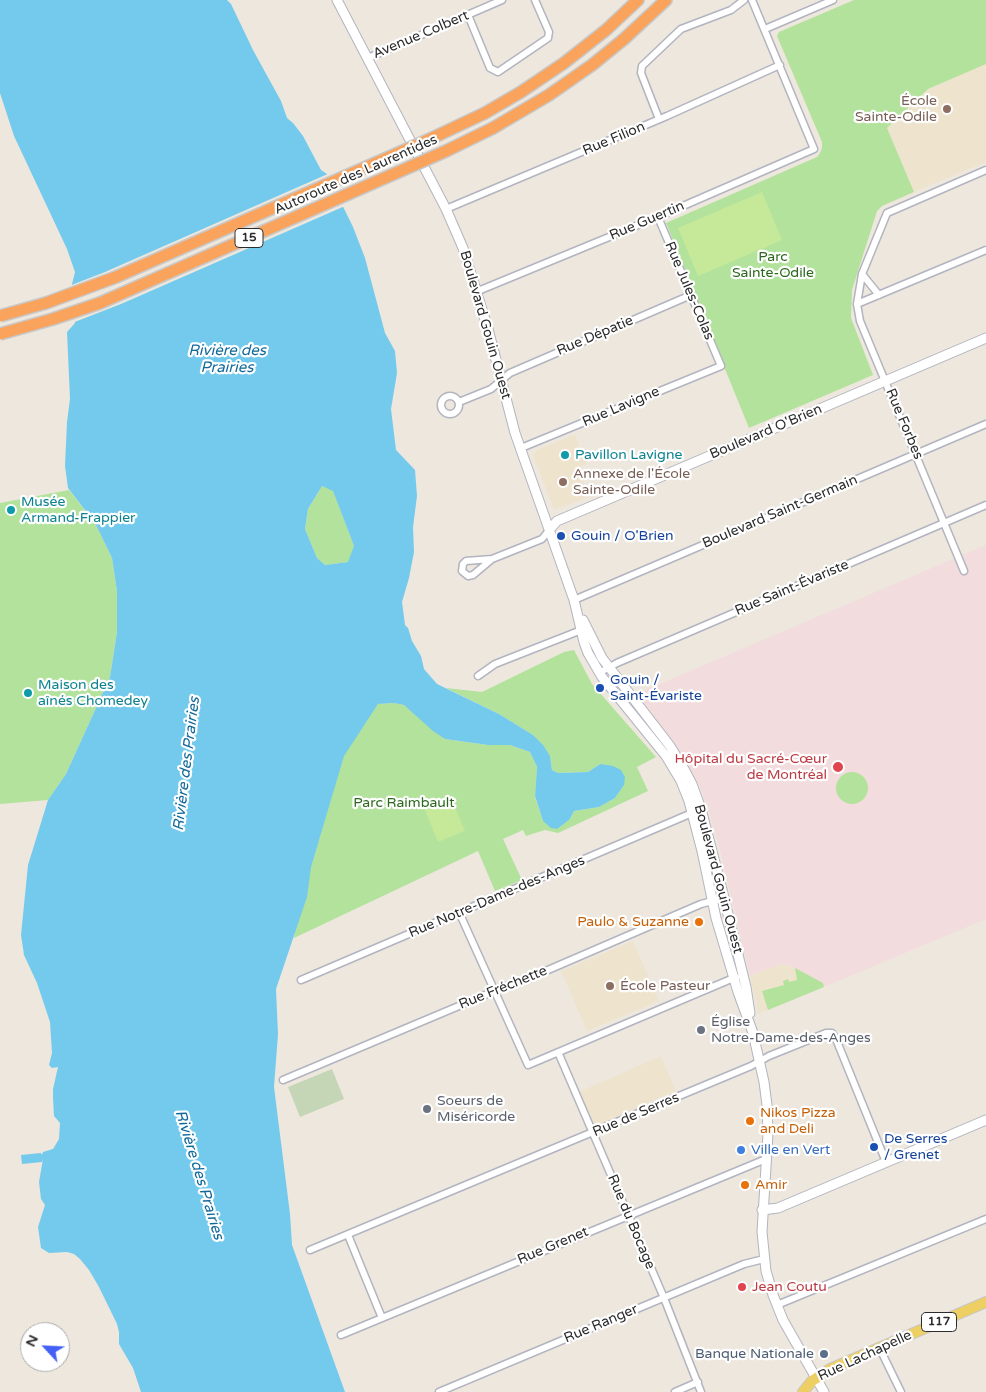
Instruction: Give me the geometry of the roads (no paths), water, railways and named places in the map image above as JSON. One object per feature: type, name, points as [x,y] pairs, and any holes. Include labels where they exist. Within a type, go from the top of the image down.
[{"type":"highway","name":"Autoroute des Laurentides","points":[[0,316],[55,300],[103,283],[485,113],[529,87],[564,63],[606,30],[638,0]]},
{"type":"highway","name":"Autoroute des Laurentides","points":[[0,334],[106,301],[441,154],[493,128],[549,95],[592,65],[624,39],[666,0]]},
{"type":"main road","name":"Rue Lachapelle","points":[[803,1392],[815,1378],[844,1362],[986,1302]]},
{"type":"street","name":"Boulevard Gouin Ouest","points":[[338,0],[446,210],[462,245],[478,291],[520,448],[576,604],[584,629],[587,649],[600,674],[650,735],[674,767],[681,781],[692,813],[716,918],[739,976]]},
{"type":"street","name":"Avenue Colbert","points":[[368,58],[502,0]]},
{"type":"street","points":[[468,15],[490,68],[498,72],[548,38],[549,32],[534,0]]},
{"type":"street","points":[[659,120],[641,73],[642,66],[681,29],[730,10],[744,0]]},
{"type":"street","points":[[752,0],[780,64]]},
{"type":"street","points":[[765,29],[833,0]]},
{"type":"street","name":"Rue Filion","points":[[446,210],[659,120],[780,64]]},
{"type":"street","name":"Rue Guertin","points":[[478,291],[658,217],[814,149],[780,64]]},
{"type":"street","name":"Rue Forbes","points":[[964,571],[860,321],[857,304],[862,274],[887,213],[986,170]]},
{"type":"street","name":"Rue Jules-Colas","points":[[658,217],[720,366]]},
{"type":"street","points":[[857,304],[986,250]]},
{"type":"street","points":[[862,274],[879,295]]},
{"type":"street","name":"Rue Dépatie","points":[[459,402],[491,389],[510,372],[691,295]]},
{"type":"street","name":"Boulevard O'Brien","points":[[550,529],[557,521],[986,338]]},
{"type":"street","name":"Rue Lavigne","points":[[520,448],[720,366]]},
{"type":"street","name":"Boulevard Saint-Germain","points":[[576,604],[916,453],[986,424]]},
{"type":"street","name":"Rue Saint-Évariste","points":[[600,674],[609,667],[986,505]]},
{"type":"street","points":[[492,560],[542,539],[550,529]]},
{"type":"street","name":"Boulevard Gouin Ouest","points":[[584,629],[609,667],[670,746],[684,769],[698,799],[724,898],[739,976],[760,1062],[767,1105],[766,1159],[762,1210],[764,1259],[770,1286],[777,1305],[824,1392]]},
{"type":"street","points":[[478,676],[495,664],[584,629]]},
{"type":"street","name":"Rue Notre-Dame-des-Anges","points":[[301,980],[692,813]]},
{"type":"street","name":"Rue Fréchette","points":[[283,1080],[724,898]]},
{"type":"street","points":[[459,912],[528,1065],[739,976]]},
{"type":"street","name":"Rue de Serres","points":[[310,1250],[760,1062],[769,1056],[823,1033],[832,1033],[836,1040],[886,1162]]},
{"type":"street","name":"Rue du Bocage","points":[[558,1052],[664,1298],[702,1392]]},
{"type":"street","points":[[762,1210],[778,1208],[986,1120]]},
{"type":"street","name":"Rue Grenet","points":[[341,1335],[766,1159]]},
{"type":"street","points":[[777,1305],[986,1219]]},
{"type":"street","points":[[348,1235],[382,1318]]},
{"type":"street","name":"Rue Ranger","points":[[439,1392],[744,1264],[764,1259]]},
{"type":"street","points":[[879,1347],[901,1392]]},
{"type":"street","points":[[675,1392],[698,1382]]},
{"type":"water","name":"Rivière des Prairies","points":[[0,0],[227,0],[231,4],[253,50],[281,101],[287,118],[303,136],[321,170],[327,174],[353,227],[365,258],[385,333],[395,351],[397,373],[391,409],[396,450],[415,470],[417,496],[413,527],[414,552],[402,602],[405,625],[421,656],[424,669],[437,684],[499,714],[533,735],[550,756],[552,770],[558,773],[588,772],[600,764],[613,766],[621,770],[625,777],[624,785],[615,798],[599,807],[574,811],[570,819],[557,829],[551,828],[543,821],[535,796],[537,767],[530,752],[510,745],[488,745],[445,739],[433,731],[404,705],[394,703],[378,704],[344,756],[311,867],[307,897],[276,989],[278,1034],[274,1087],[290,1214],[292,1245],[345,1392],[141,1392],[133,1368],[119,1344],[117,1324],[89,1270],[74,1254],[67,1252],[49,1253],[41,1248],[38,1227],[45,1205],[41,1199],[39,1182],[43,1159],[42,1162],[22,1164],[21,1155],[41,1153],[42,1155],[43,1152],[53,1149],[59,1139],[60,1123],[54,1116],[53,1089],[58,1067],[52,1068],[49,1065],[52,1053],[50,1022],[37,983],[24,955],[21,935],[28,865],[48,800],[66,774],[110,677],[117,632],[117,591],[112,558],[95,523],[68,488],[65,466],[70,399],[67,332],[75,323],[72,284],[75,272],[67,249],[14,136],[0,93]],"holes":[[[322,486],[333,491],[354,546],[348,562],[325,565],[317,558],[305,529],[308,509]]]},
{"type":"place","name":"École Sainte-Odile","points":[[947,109]]},
{"type":"place","name":"Pavillon Lavigne","points":[[565,455]]},
{"type":"place","name":"Annexe de l'École Sainte-Odile","points":[[563,482]]},
{"type":"place","name":"Musée Armand-Frappier","points":[[11,510]]},
{"type":"place","name":"Gouin / O'Brien","points":[[561,536]]},
{"type":"place","name":"Gouin / Saint-Évariste","points":[[600,688]]},
{"type":"place","name":"Maison des aînés Chomedey","points":[[28,693]]},
{"type":"place","name":"Hôpital du Sacré-Cœur de Montréal","points":[[838,767]]},
{"type":"place","name":"Paulo & Suzanne","points":[[699,922]]},
{"type":"place","name":"École Pasteur","points":[[610,986]]},
{"type":"place","name":"Église Notre-Dame-des-Anges","points":[[701,1030]]},
{"type":"place","name":"Soeurs de Miséricorde","points":[[427,1109]]},
{"type":"place","name":"Nikos Pizza and Deli","points":[[750,1121]]},
{"type":"place","name":"De Serres / Grenet","points":[[874,1147]]},
{"type":"place","name":"Ville en Vert","points":[[741,1150]]},
{"type":"place","name":"Amir","points":[[745,1185]]},
{"type":"place","name":"Jean Coutu","points":[[742,1287]]},
{"type":"place","name":"Banque Nationale","points":[[824,1354]]},
{"type":"park label","name":"Parc Sainte-Odile","points":[[773,266]]},
{"type":"park label","name":"Parc Raimbault","points":[[404,803]]}]
